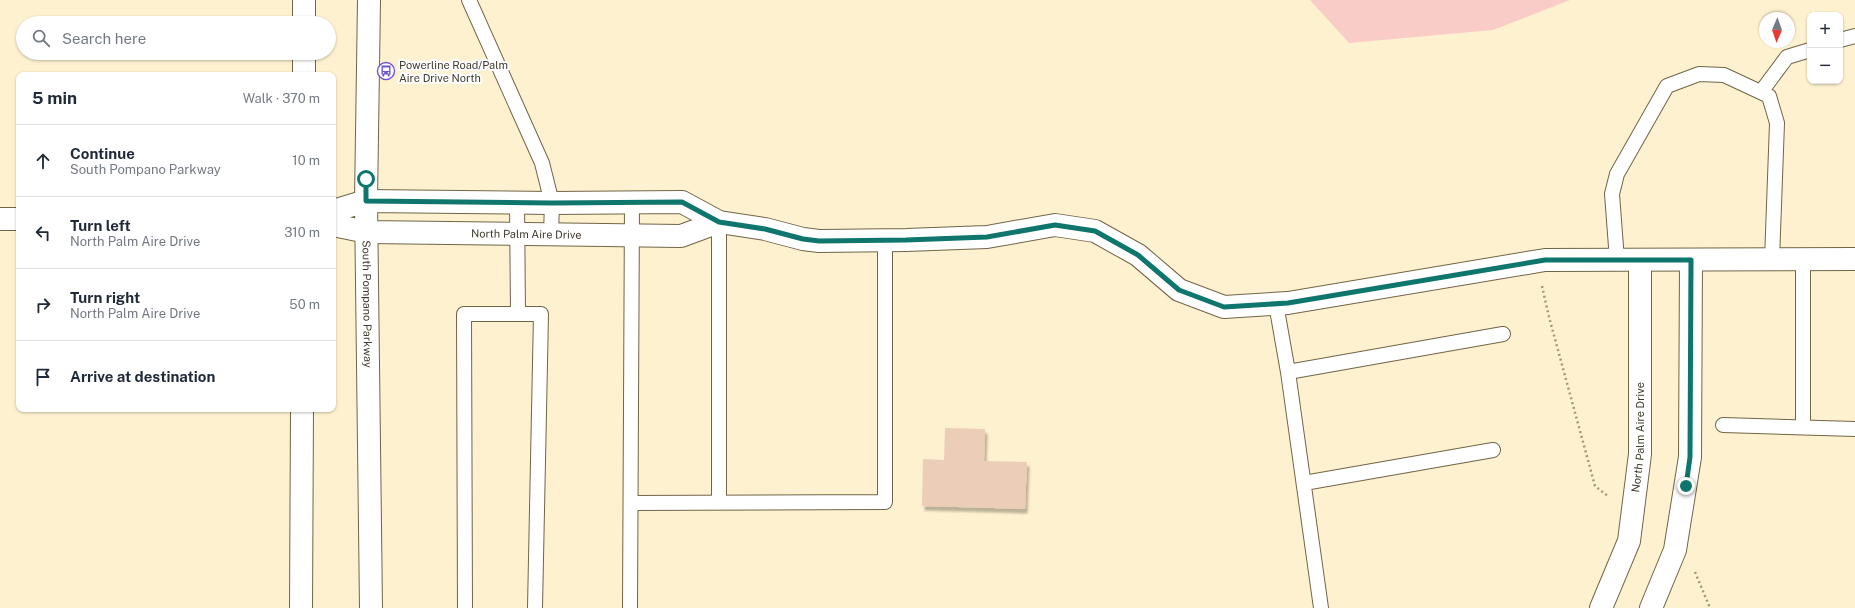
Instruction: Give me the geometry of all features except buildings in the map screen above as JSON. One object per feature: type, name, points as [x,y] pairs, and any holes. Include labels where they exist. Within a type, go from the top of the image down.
[{"type":"street","points":[[304,0],[304,16]]},
{"type":"street","name":"South Pompano Parkway","points":[[369,0],[366,201],[371,608]]},
{"type":"street","points":[[304,60],[304,72]]},
{"type":"street","name":"North Palm Aire Drive","points":[[336,209],[366,201],[517,203],[682,202],[719,222],[765,229],[803,239],[819,241],[885,241],[987,237],[1055,225],[1095,231],[1138,255],[1179,290],[1224,307],[1276,304],[1545,260],[1855,259]]},
{"type":"street","points":[[0,219],[16,219]]},
{"type":"street","name":"North Palm Aire Drive","points":[[336,226],[367,232],[681,236],[719,222]]},
{"type":"street","name":"North Palm Aire Drive","points":[[1601,608],[1629,541],[1640,454],[1640,260]]},
{"type":"street","points":[[1651,608],[1675,550],[1690,457],[1691,260]]},
{"type":"street","points":[[300,608],[302,412]]},
{"type":"lane","points":[[469,0],[542,163],[552,203],[551,235]]},
{"type":"lane","points":[[1843,39],[1855,36]]},
{"type":"lane","points":[[1761,92],[1787,57],[1807,51]]},
{"type":"lane","points":[[1617,260],[1612,194],[1617,174],[1667,86],[1699,74],[1724,75],[1769,96],[1777,123],[1772,260]]},
{"type":"lane","points":[[630,608],[632,202]]},
{"type":"lane","points":[[517,203],[518,313]]},
{"type":"lane","points":[[719,222],[719,502]]},
{"type":"lane","points":[[631,503],[885,502],[885,241]]},
{"type":"lane","points":[[1803,259],[1803,427]]},
{"type":"lane","points":[[1276,304],[1288,372],[1321,608]]},
{"type":"lane","points":[[464,608],[464,314],[518,313],[541,314],[535,608]]},
{"type":"lane","points":[[1288,372],[1503,334]]},
{"type":"lane","points":[[1723,425],[1855,429]]},
{"type":"lane","points":[[1304,483],[1493,450]]},
{"type":"path","points":[[1541,281],[1549,317],[1595,486],[1611,499]]},
{"type":"path","points":[[1694,569],[1710,608]]},
{"type":"shaded area","points":[[1310,0],[1570,0],[1493,30],[1349,43]]},
{"type":"place","name":"Powerline Road/Palm Aire Drive North","points":[[386,71]]},
{"type":"route","points":[[366,179],[366,201],[552,203],[682,202],[719,222],[765,229],[803,239],[819,241],[987,237],[1055,225],[1095,231],[1138,255],[1179,290],[1224,307],[1288,303],[1428,278],[1545,260],[1691,260],[1690,457],[1686,486]]}]
